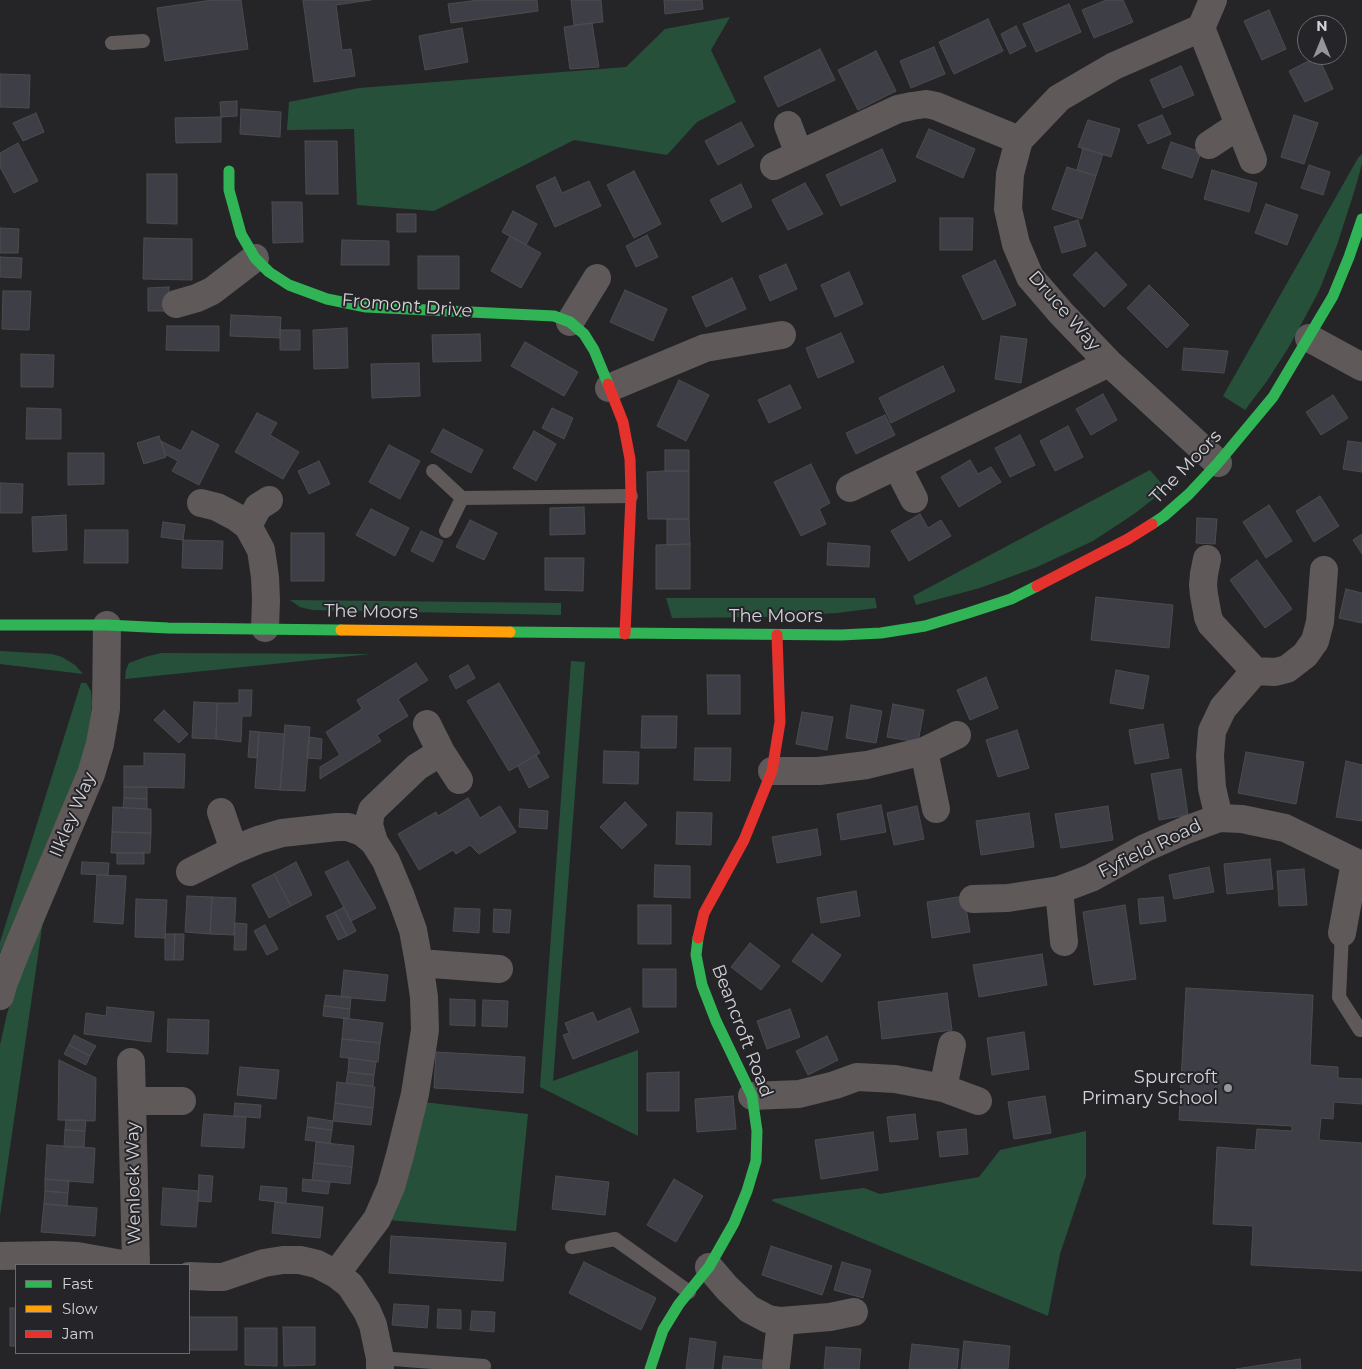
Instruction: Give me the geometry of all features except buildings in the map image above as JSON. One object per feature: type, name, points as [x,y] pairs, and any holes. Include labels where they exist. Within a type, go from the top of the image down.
[{"type":"street","points":[[1212,0],[1202,28],[1254,160]]},
{"type":"street","name":"Druce Way","points":[[1202,28],[1114,66],[1059,98],[1019,140],[1010,174],[1008,209],[1016,244],[1030,277],[1060,313],[1109,362],[1218,463]]},
{"type":"street","points":[[774,166],[898,109],[926,104],[944,109],[1019,140]]},
{"type":"street","points":[[788,125],[799,154]]},
{"type":"street","points":[[1209,145],[1239,125]]},
{"type":"street","name":"Fromont Drive","points":[[229,171],[229,190],[241,234],[255,258],[270,272],[289,285],[308,293],[347,304],[387,308],[554,316],[570,322],[584,334],[594,350],[623,422],[630,459],[631,496],[625,634]]},
{"type":"street","name":"The Moors","points":[[0,625],[777,635],[881,633],[925,626],[1011,599],[1128,540],[1164,516],[1189,494],[1274,397],[1333,296],[1362,219]]},
{"type":"street","points":[[176,304],[212,291],[255,258]]},
{"type":"street","points":[[570,322],[597,278]]},
{"type":"street","points":[[609,388],[705,348],[782,335]]},
{"type":"street","points":[[1309,338],[1362,367]]},
{"type":"street","name":"Druce Way","points":[[850,488],[1109,362]]},
{"type":"street","points":[[897,466],[914,499]]},
{"type":"street","points":[[248,526],[258,508],[269,500]]},
{"type":"street","points":[[201,503],[236,517],[248,526],[261,550],[266,600],[264,628]]},
{"type":"street","points":[[1207,558],[1204,595],[1208,617],[1211,624],[1255,671],[1275,672],[1287,669],[1306,655],[1315,641],[1320,622],[1324,570]]},
{"type":"street","name":"Ilkley Way","points":[[0,996],[20,940],[91,774],[100,744],[106,708],[107,625]]},
{"type":"street","name":"Beancroft Road","points":[[650,1369],[663,1330],[679,1304],[709,1267],[734,1223],[747,1191],[756,1161],[757,1131],[752,1096],[716,1021],[702,985],[696,955],[698,933],[704,913],[744,840],[772,771],[780,722],[777,635]]},
{"type":"street","points":[[1219,818],[1212,788],[1210,764],[1212,731],[1223,708],[1255,671]]},
{"type":"street","points":[[427,724],[441,752],[459,780]]},
{"type":"street","points":[[772,771],[818,771],[867,765],[924,751],[957,736]]},
{"type":"street","points":[[924,751],[936,809]]},
{"type":"street","points":[[336,1274],[377,1219],[391,1187],[415,1094],[425,1030],[424,996],[413,930],[386,861],[374,842],[369,825],[370,817],[372,810],[417,767],[441,752]]},
{"type":"street","points":[[221,812],[234,850]]},
{"type":"street","name":"Fyfield Road","points":[[972,898],[1008,898],[1058,890],[1091,878],[1144,848],[1219,818],[1242,819],[1285,828],[1359,858]]},
{"type":"street","points":[[190,872],[258,840],[282,834],[337,826],[355,828],[374,842]]},
{"type":"street","points":[[1342,933],[1359,858]]},
{"type":"street","points":[[1058,890],[1064,942]]},
{"type":"street","points":[[419,963],[499,969]]},
{"type":"street","points":[[943,1088],[952,1045]]},
{"type":"street","name":"Wenlock Way","points":[[131,1062],[136,1264]]},
{"type":"street","points":[[752,1096],[799,1094],[858,1077],[895,1079],[943,1088],[978,1101]]},
{"type":"street","name":"Wenlock Way","points":[[133,1102],[182,1102]]},
{"type":"street","name":"Wenlock Way","points":[[0,1256],[77,1256],[122,1264]]},
{"type":"street","points":[[190,1276],[212,1278],[264,1263],[283,1260],[300,1260],[317,1264],[336,1274],[350,1285],[367,1311],[374,1325],[380,1363]]},
{"type":"street","points":[[709,1267],[748,1309],[768,1319],[781,1321],[854,1312]]},
{"type":"street","points":[[776,1366],[781,1321]]},
{"type":"lane","points":[[112,44],[143,41]]},
{"type":"lane","points":[[433,471],[462,498],[631,496]]},
{"type":"lane","points":[[446,531],[462,498]]},
{"type":"lane","points":[[1342,933],[1339,997],[1360,1030]]},
{"type":"lane","points":[[572,1247],[616,1239],[689,1292]]},
{"type":"lane","points":[[380,1363],[484,1366]]},
{"type":"green space","points":[[730,17],[711,50],[736,102],[697,122],[667,155],[574,140],[434,211],[357,205],[354,129],[287,130],[289,102],[359,88],[626,67],[665,29]]},
{"type":"green space","points":[[1362,154],[1362,164],[1355,189],[1337,245],[1319,291],[1290,345],[1267,381],[1245,410],[1223,396]]},
{"type":"green space","points":[[1150,470],[1166,489],[1134,514],[1093,541],[1037,567],[980,588],[916,605],[913,596]]},
{"type":"green space","points":[[666,598],[875,598],[877,608],[837,613],[770,617],[672,618]]},
{"type":"green space","points":[[290,600],[561,603],[561,615],[312,610],[300,607]]},
{"type":"green space","points":[[0,651],[52,654],[62,657],[75,665],[83,674],[0,664]]},
{"type":"green space","points":[[161,653],[371,654],[125,679],[129,663]]},
{"type":"green space","points":[[571,661],[585,662],[553,1081],[638,1050],[638,1136],[540,1087]]},
{"type":"green space","points":[[81,683],[86,683],[91,691],[92,703],[87,744],[77,773],[0,953],[0,942]]},
{"type":"green space","points":[[44,914],[0,1216],[0,1045],[20,972]]},
{"type":"green space","points":[[414,1101],[528,1114],[516,1231],[377,1219]]},
{"type":"green space","points":[[1086,1131],[1086,1176],[1060,1254],[1048,1316],[772,1201],[773,1199],[864,1188],[880,1194],[979,1177],[1000,1150]]},
{"type":"traffic: fast","points":[[229,171],[229,190],[241,234],[255,258],[269,272],[289,285],[327,299],[366,307],[554,316],[570,322],[584,334],[594,350],[608,384]]},
{"type":"traffic: fast","points":[[1152,524],[1189,494],[1218,463],[1273,397],[1333,296],[1362,219]]},
{"type":"traffic: fast","points":[[510,632],[841,635],[881,633],[925,626],[1011,599],[1037,586]]},
{"type":"traffic: fast","points":[[0,625],[107,625],[168,628],[341,630]]},
{"type":"traffic: fast","points":[[650,1369],[663,1330],[679,1304],[709,1267],[734,1223],[747,1191],[756,1161],[757,1131],[752,1096],[716,1021],[702,985],[696,955],[698,938]]},
{"type":"traffic: slow","points":[[341,630],[510,632]]},
{"type":"traffic: jam","points":[[608,384],[623,422],[630,459],[631,496],[625,634]]},
{"type":"traffic: jam","points":[[1037,586],[1128,539],[1152,524]]},
{"type":"traffic: jam","points":[[698,938],[704,913],[744,840],[772,771],[780,722],[777,635]]},
{"type":"place","name":"Spurcroft Primary School","points":[[1228,1088]]}]
